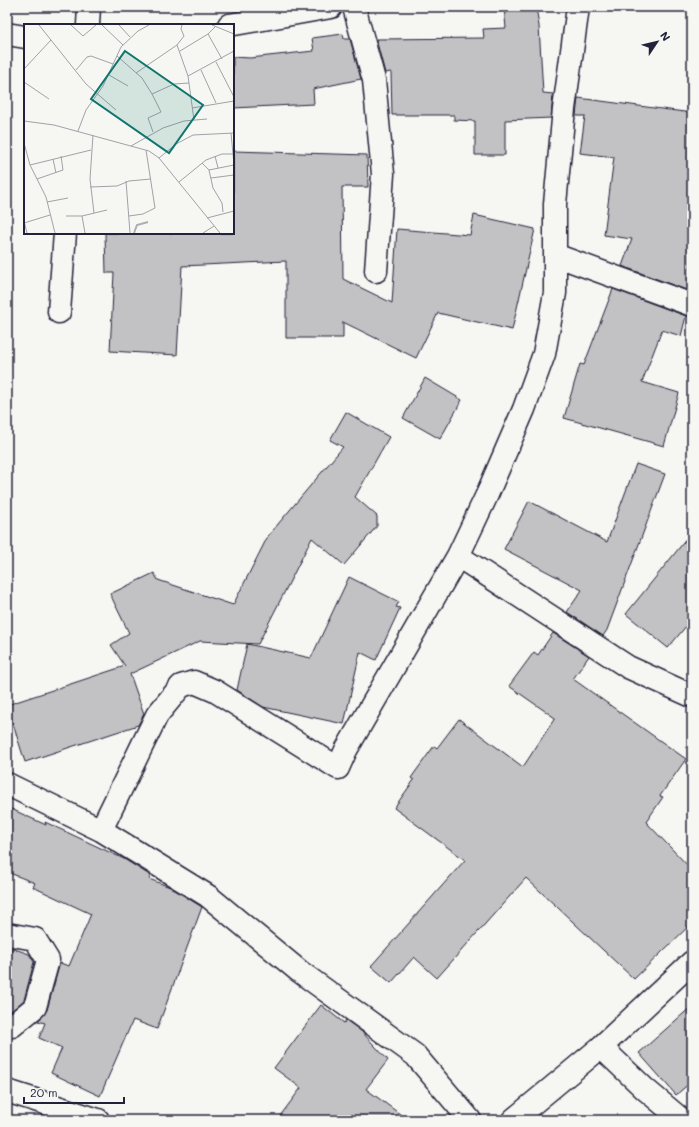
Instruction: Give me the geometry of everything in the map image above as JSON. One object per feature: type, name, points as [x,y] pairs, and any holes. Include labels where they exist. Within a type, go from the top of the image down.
[{"type":"street","points":[[88,24],[89,7]]},
{"type":"street","points":[[234,24],[331,7]]},
{"type":"street","points":[[354,7],[374,80],[383,174],[376,271]]},
{"type":"street","points":[[101,830],[157,715],[181,686],[194,682],[214,691],[338,768],[346,750],[458,556],[486,497],[524,409],[544,354],[556,293],[555,204],[564,109],[578,7]]},
{"type":"street","points":[[7,34],[24,37]]},
{"type":"street","points":[[59,312],[65,234]]},
{"type":"street","points":[[555,255],[692,305]]},
{"type":"street","points":[[458,556],[628,667],[692,696]]},
{"type":"street","points":[[7,784],[101,830],[208,896],[299,971],[415,1055],[470,1120]]},
{"type":"street","points":[[7,934],[35,939],[48,960],[35,1007],[12,1026],[7,1025]]},
{"type":"street","points":[[513,1120],[601,1047],[692,962]]},
{"type":"street","points":[[601,1047],[645,1089],[682,1120]]},
{"type":"street","points":[[7,1091],[98,1120]]},
{"type":"building","points":[[504,7],[536,7],[539,26],[543,93],[553,94],[551,118],[505,120],[505,155],[475,155],[475,121],[454,120],[454,115],[392,115],[391,72],[385,73],[376,39],[484,38],[483,29],[506,28]]},
{"type":"building","points":[[343,34],[344,39],[350,39],[361,79],[313,89],[314,104],[234,108],[234,57],[250,58],[314,51],[312,38]]},
{"type":"building","points":[[578,98],[692,113],[692,161],[688,194],[692,195],[692,292],[622,266],[632,239],[604,235],[614,157],[580,153],[585,116],[576,116]]},
{"type":"building","points":[[234,151],[367,155],[368,187],[342,187],[343,279],[392,303],[397,229],[470,235],[474,215],[535,229],[512,330],[438,313],[416,358],[343,322],[343,338],[286,338],[286,261],[182,266],[177,355],[110,351],[114,273],[106,273],[105,234],[234,234]]},
{"type":"building","points":[[613,289],[686,316],[681,336],[662,330],[642,382],[679,393],[664,446],[564,418],[580,364],[584,365]]},
{"type":"building","points":[[425,378],[462,400],[440,439],[403,418]]},
{"type":"building","points":[[346,412],[389,437],[355,497],[377,516],[377,526],[344,565],[312,538],[258,644],[200,641],[130,674],[144,714],[138,725],[25,762],[7,705],[125,666],[111,645],[129,633],[110,594],[154,573],[158,580],[233,605],[268,536],[343,447],[330,440]]},
{"type":"building","points":[[636,464],[665,474],[607,630],[603,636],[567,612],[582,590],[504,549],[529,501],[607,542]]},
{"type":"building","points":[[692,532],[692,619],[668,648],[626,614]]},
{"type":"building","points":[[349,577],[399,602],[396,607],[400,608],[376,660],[360,652],[344,724],[263,707],[237,690],[247,644],[311,658]]},
{"type":"building","points":[[553,633],[589,656],[573,679],[686,759],[660,796],[663,797],[646,822],[692,870],[692,923],[634,979],[526,878],[437,978],[414,957],[391,983],[371,966],[465,860],[394,808],[414,780],[411,778],[434,746],[437,748],[459,719],[523,767],[555,718],[509,686],[534,652],[538,655]]},
{"type":"building","points":[[7,807],[46,825],[45,822],[124,859],[151,876],[149,879],[170,887],[202,907],[157,1029],[133,1020],[100,1096],[51,1073],[62,1048],[39,1038],[45,1023],[38,1021],[47,1010],[60,963],[69,966],[91,914],[33,887],[35,883],[7,872]]},
{"type":"building","points":[[12,948],[29,954],[34,962],[24,1000],[9,1013],[7,1012],[7,966]]},
{"type":"building","points":[[321,1005],[344,1023],[346,1020],[361,1031],[388,1060],[366,1089],[408,1120],[277,1120],[301,1088],[274,1068]]},
{"type":"building","points":[[692,1006],[692,1081],[676,1095],[639,1053]]}]
